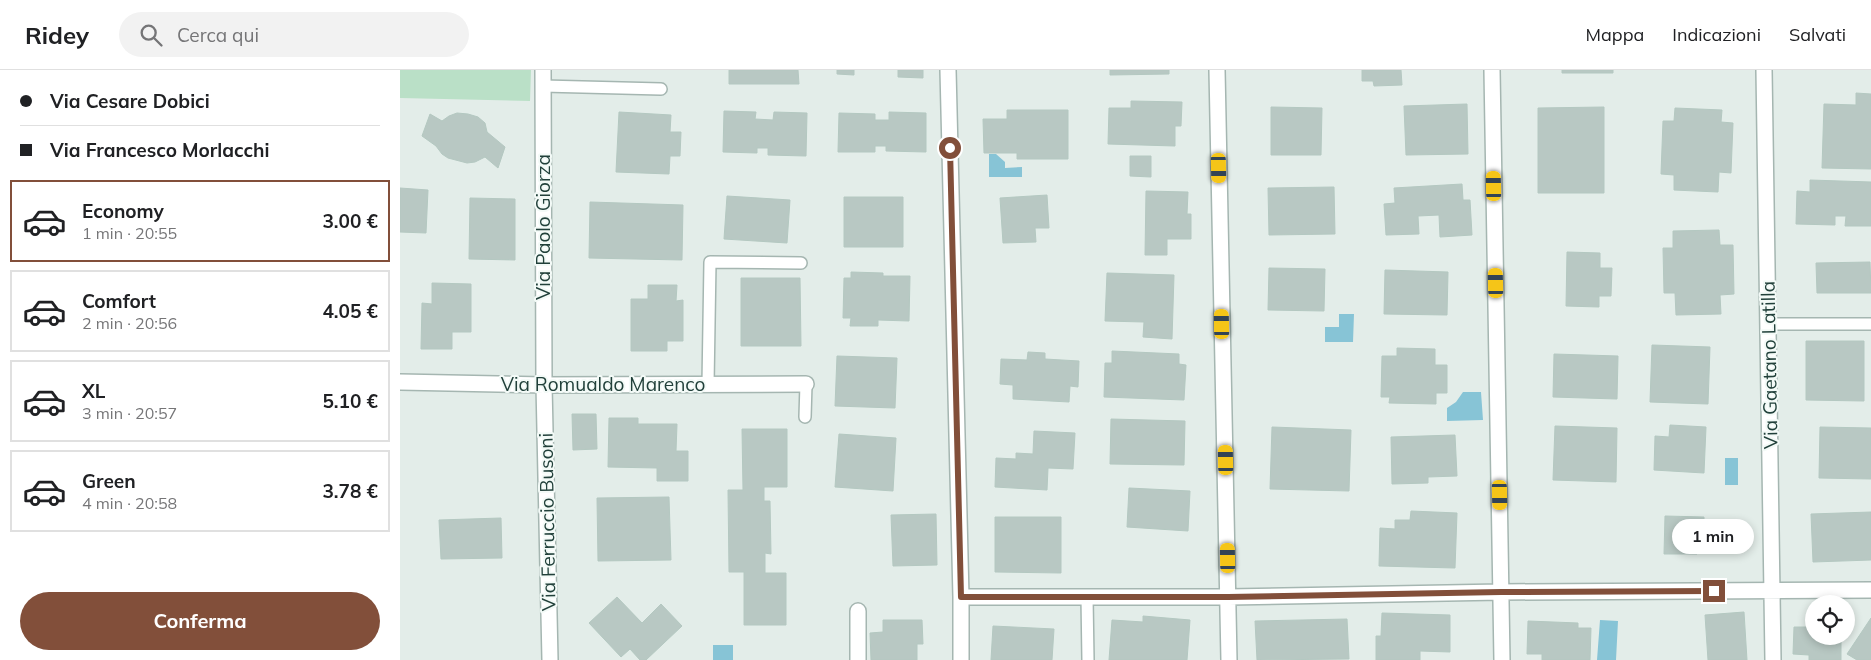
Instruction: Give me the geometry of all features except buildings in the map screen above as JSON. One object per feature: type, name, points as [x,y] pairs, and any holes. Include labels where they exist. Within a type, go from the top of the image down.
[{"type":"street","name":"Via Paolo Giorza","points":[[543,70],[544,385]]},
{"type":"street","points":[[948,70],[961,660]]},
{"type":"street","points":[[1217,70],[1229,660]]},
{"type":"street","points":[[1492,70],[1502,660]]},
{"type":"street","name":"Via Gaetano Latilla","points":[[1764,70],[1773,660]]},
{"type":"street","name":"Via Romualdo Marenco","points":[[400,382],[544,385],[806,384]]},
{"type":"street","name":"Via Ferruccio Busoni","points":[[544,385],[550,660]]},
{"type":"street","points":[[961,597],[1228,597],[1501,592],[1871,590]]},
{"type":"street","points":[[858,612],[858,660]]},
{"type":"lane","points":[[543,86],[661,89]]},
{"type":"lane","points":[[708,384],[710,262],[801,263]]},
{"type":"lane","points":[[1768,324],[1871,324]]},
{"type":"lane","points":[[805,417],[806,384]]},
{"type":"lane","points":[[1087,597],[1088,660]]},
{"type":"green space","points":[[400,70],[531,70],[530,101],[400,98]]},
{"type":"water","points":[[989,154],[996,154],[1005,162],[1005,168],[1022,167],[1022,177],[989,177]]},
{"type":"water","points":[[1339,314],[1354,314],[1353,342],[1325,342],[1325,327],[1339,327]]},
{"type":"water","points":[[1463,392],[1481,392],[1483,420],[1447,421],[1447,408],[1456,402]]},
{"type":"water","points":[[1725,458],[1738,458],[1738,485],[1725,485]]},
{"type":"water","points":[[1600,620],[1618,621],[1616,660],[1597,660]]},
{"type":"water","points":[[713,645],[733,645],[733,660],[713,660]]},
{"type":"route","points":[[950,148],[961,597],[1228,597],[1501,592],[1714,591]]}]
